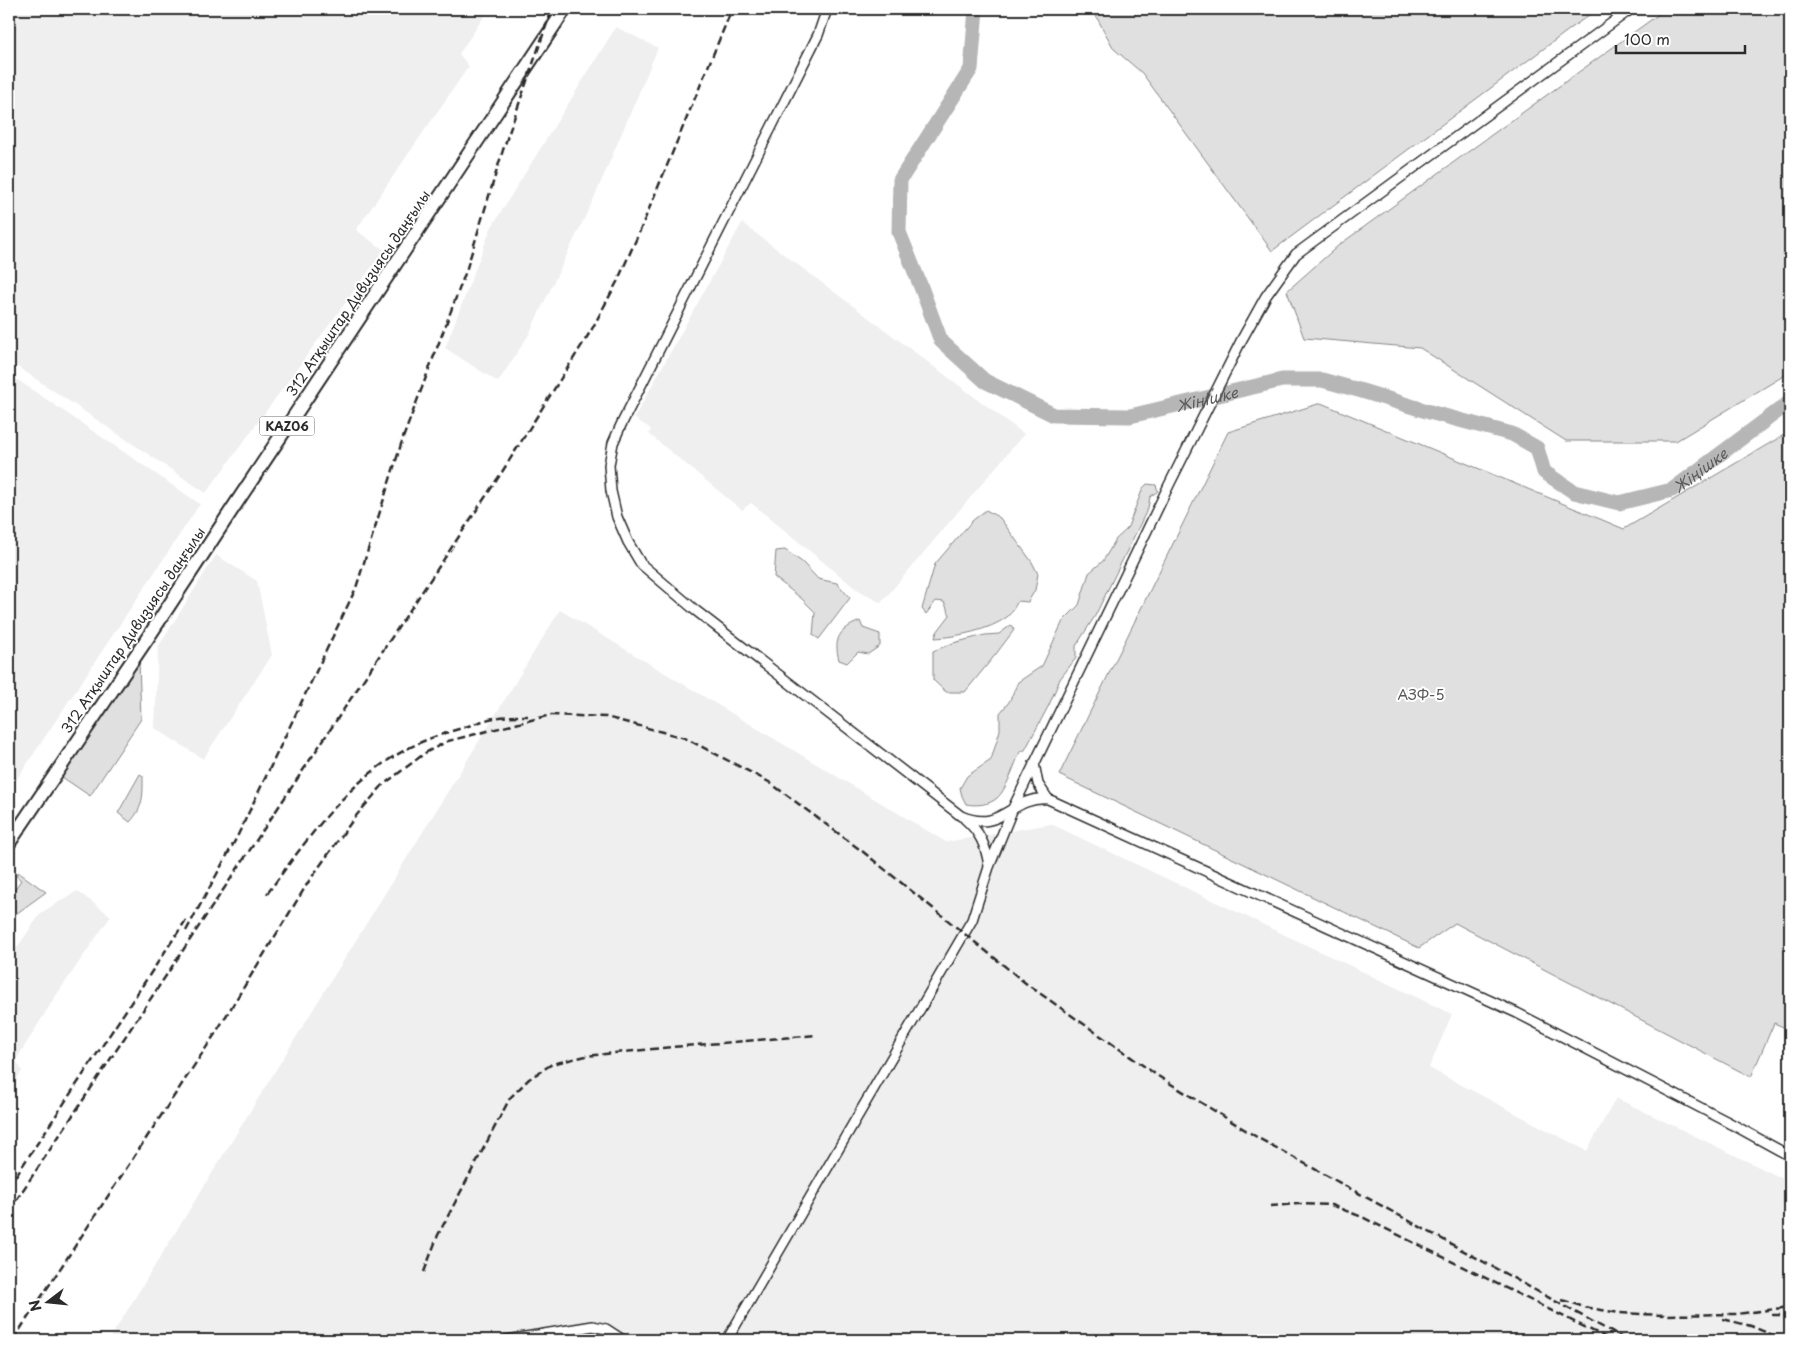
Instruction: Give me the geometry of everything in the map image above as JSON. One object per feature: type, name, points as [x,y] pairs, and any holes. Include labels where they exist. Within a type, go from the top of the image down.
[{"type":"highway","name":"312 Атқыштар Дивизиясы даңғылы","points":[[9,843],[566,9]]},
{"type":"street","points":[[828,9],[818,35],[621,425],[613,443],[608,465],[611,492],[617,517],[628,542],[641,564],[695,610],[961,816],[977,831],[983,840],[989,867]]},
{"type":"street","points":[[727,1340],[972,920],[989,867],[1034,763],[1237,348],[1266,296],[1296,254],[1631,9]]},
{"type":"street","points":[[1034,763],[1038,784],[1048,799]]},
{"type":"street","points":[[961,816],[984,822],[998,818],[1030,799],[1048,799],[1517,1014],[1703,1109],[1790,1156]]},
{"type":"street","points":[[507,1340],[593,1326],[606,1330],[623,1340]]},
{"type":"shaded area","points":[[9,9],[489,9],[459,54],[469,66],[356,230],[384,250],[206,493],[9,361]]},
{"type":"shaded area","points":[[616,27],[658,48],[595,196],[528,336],[498,382],[445,348],[491,228]]},
{"type":"shaded area","points":[[742,223],[1024,434],[881,603],[855,588],[751,503],[742,510],[649,434],[651,429],[634,418]]},
{"type":"shaded area","points":[[9,374],[200,504],[9,791]]},
{"type":"shaded area","points":[[216,555],[257,581],[272,655],[203,759],[155,728],[158,647]]},
{"type":"shaded area","points":[[560,610],[946,842],[1051,824],[1452,1014],[1429,1068],[1587,1151],[1616,1098],[1790,1182],[1790,1340],[109,1340]]},
{"type":"shaded area","points":[[77,891],[111,916],[55,997],[16,1060],[22,1071],[9,1092],[9,959],[41,913]]},
{"type":"green space","points":[[1092,9],[1597,9],[1272,251],[1142,73],[1114,49]]},
{"type":"green space","points":[[1666,9],[1790,9],[1790,372],[1676,441],[1566,441],[1420,348],[1304,338],[1287,291],[1339,245]]},
{"type":"green space","name":"АЗФ-5","points":[[1321,403],[1624,529],[1790,433],[1790,1030],[1774,1023],[1751,1077],[1455,923],[1419,948],[1059,775],[1228,432]]},
{"type":"green space","points":[[1147,484],[1156,485],[1158,491],[1150,497],[1148,508],[1095,616],[1076,646],[1076,658],[1060,679],[1049,705],[1025,750],[1020,752],[1004,789],[997,798],[986,804],[966,804],[960,788],[967,776],[991,760],[1000,730],[1000,713],[1009,702],[1018,682],[1042,666],[1063,621],[1079,605],[1089,573],[1103,561],[1116,539],[1127,529],[1143,488]]},
{"type":"green space","points":[[986,510],[1000,518],[1032,562],[1038,574],[1035,590],[1028,602],[1018,601],[1008,616],[992,626],[963,634],[935,638],[937,632],[950,615],[944,602],[936,601],[926,614],[922,609],[935,564],[972,521]]},
{"type":"green space","points":[[785,550],[802,562],[818,579],[837,583],[850,598],[819,639],[813,635],[815,612],[774,577],[776,551]]},
{"type":"green space","points":[[860,621],[863,628],[880,634],[880,646],[868,654],[858,652],[847,663],[839,660],[837,646],[840,635],[847,627]]},
{"type":"green space","points":[[1011,625],[1014,630],[965,692],[946,692],[933,680],[933,651],[953,643],[985,635],[999,634]]},
{"type":"green space","points":[[139,662],[141,719],[90,796],[62,777]]},
{"type":"green space","points":[[140,774],[143,776],[142,801],[130,822],[118,813]]},
{"type":"green space","points":[[18,872],[46,892],[9,919],[9,898],[21,880],[16,876]]},
{"type":"waterway","name":"Жіңішке","points":[[976,9],[971,69],[900,180],[899,232],[941,341],[985,381],[1054,415],[1130,416],[1282,380],[1322,380],[1512,434],[1537,448],[1544,472],[1574,492],[1619,503],[1672,490],[1790,402]]},
{"type":"railway","points":[[186,931],[237,837],[356,588],[403,438],[466,271],[503,150],[552,9]]},
{"type":"railway","points":[[9,1211],[502,472],[592,329],[617,282],[639,233],[732,9]]},
{"type":"railway","points":[[13,1340],[215,1034],[309,881],[355,817],[383,785],[425,753],[448,741],[551,715],[606,717],[685,738],[769,782],[862,851],[1028,985],[1158,1076],[1260,1139],[1626,1340]]},
{"type":"railway","points":[[267,894],[328,814],[364,779],[384,763],[419,743],[482,721],[502,717],[528,716]]},
{"type":"railway","points":[[9,1186],[186,920]]},
{"type":"railway","points":[[424,1272],[438,1235],[510,1098],[529,1079],[552,1064],[586,1056],[817,1035]]},
{"type":"railway","points":[[1270,1206],[1298,1204],[1331,1205],[1362,1217],[1611,1340]]},
{"type":"railway","points":[[1562,1300],[1584,1307],[1619,1313],[1664,1315],[1737,1314],[1790,1307]]},
{"type":"railway","points":[[1772,1315],[1790,1315]]},
{"type":"railway","points":[[1723,1319],[1751,1326],[1784,1340]]}]
